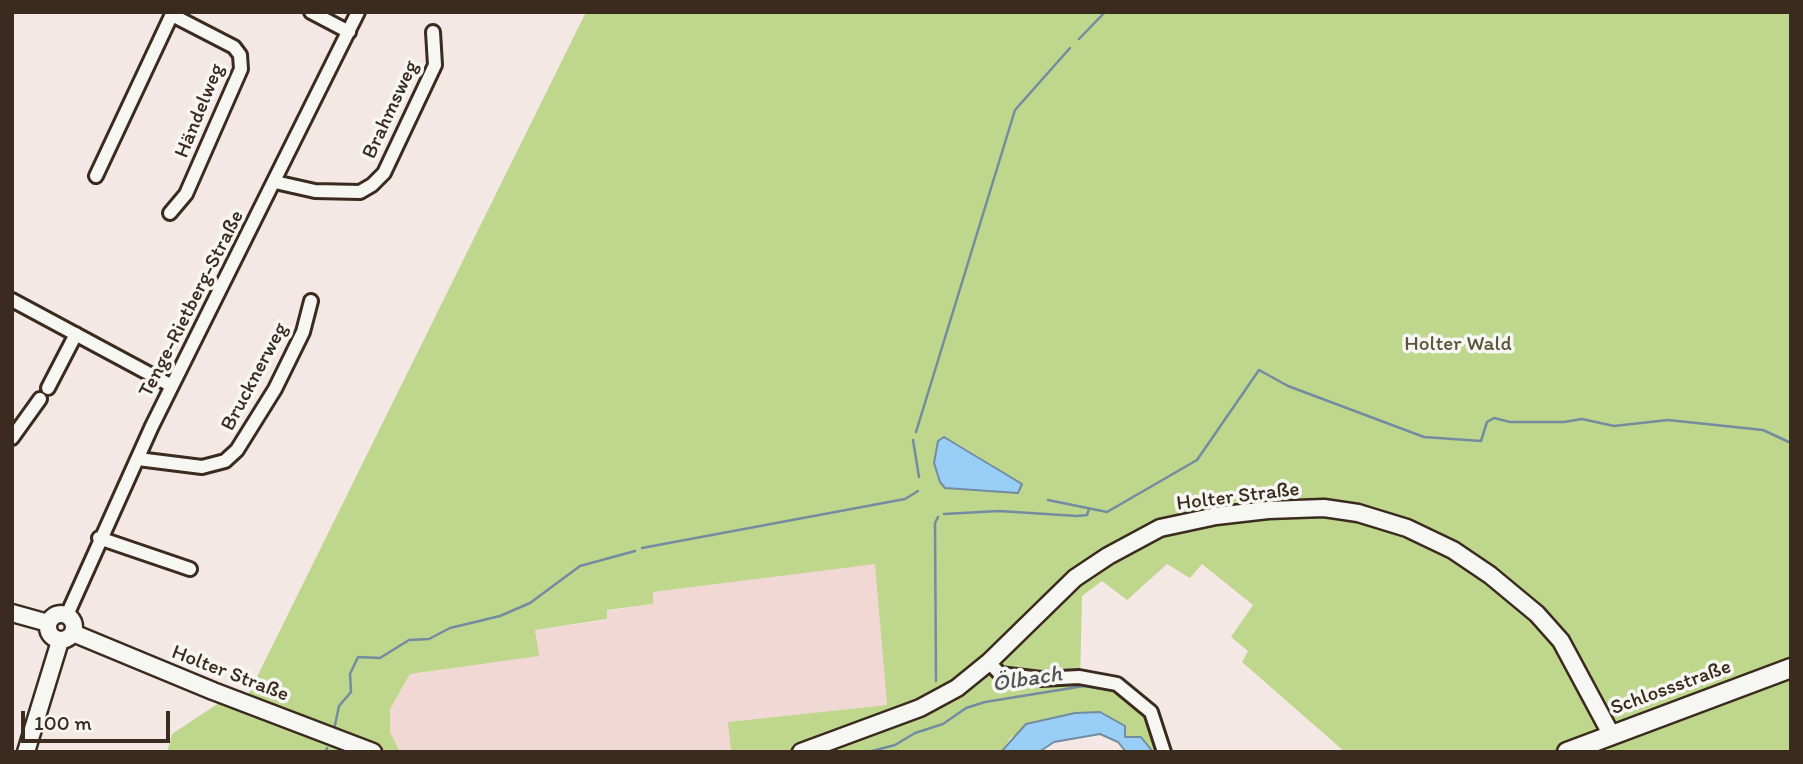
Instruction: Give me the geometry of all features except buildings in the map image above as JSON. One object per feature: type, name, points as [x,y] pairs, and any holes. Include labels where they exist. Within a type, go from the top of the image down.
[{"type":"main road","name":"Schlossstraße","points":[[1567,752],[1791,668]]},
{"type":"street","points":[[312,12],[349,32]]},
{"type":"street","name":"Tenge-Rietberg-Straße","points":[[67,615],[99,538],[172,386],[358,12]]},
{"type":"street","name":"Händelweg","points":[[96,176],[173,13],[234,47],[240,55],[241,69],[186,194],[170,213]]},
{"type":"street","name":"Brahmsweg","points":[[275,182],[314,191],[360,192],[372,185],[384,173],[435,65],[433,32]]},
{"type":"street","points":[[12,300],[172,386]]},
{"type":"street","name":"Brucknerweg","points":[[138,459],[202,467],[225,461],[237,450],[275,389],[303,332],[311,301]]},
{"type":"street","points":[[12,438],[44,393],[76,334]]},
{"type":"street","name":"Holter Straße","points":[[801,752],[934,702],[957,688],[989,662],[1075,578],[1108,556],[1160,528],[1229,514],[1324,509],[1358,513],[1407,528],[1453,550],[1490,575],[1537,614],[1561,641],[1611,734]]},
{"type":"street","points":[[99,538],[190,569]]},
{"type":"street","points":[[12,613],[48,623]]},
{"type":"street","points":[[26,752],[73,621],[67,615],[54,616],[48,623]]},
{"type":"street","points":[[48,623],[50,635],[66,637]]},
{"type":"street","name":"Holter Straße","points":[[66,637],[373,752]]},
{"type":"street","points":[[989,662],[1000,674],[1041,679],[1079,677],[1117,684],[1152,712],[1164,752]]},
{"type":"shaded area","points":[[876,563],[887,705],[729,722],[731,752],[400,752],[390,732],[390,709],[410,674],[538,656],[535,630],[607,620],[606,611],[653,604],[653,592]]},
{"type":"green space","name":"Holter Wald","points":[[586,12],[1791,12],[1791,752],[1345,752],[1242,662],[1248,651],[1231,637],[1253,605],[1202,564],[1190,578],[1167,564],[1127,600],[1102,581],[1082,596],[1080,682],[1116,688],[1141,707],[1152,728],[1156,752],[1153,752],[1141,737],[1128,739],[1123,735],[1125,725],[1011,737],[1001,752],[731,752],[728,722],[887,705],[875,564],[653,592],[653,604],[607,610],[607,619],[535,630],[539,656],[410,674],[390,709],[390,732],[400,752],[167,752],[172,734],[234,693],[247,697]],"holes":[[[944,437],[1022,484],[940,482],[934,463]]]},
{"type":"water","points":[[944,437],[1022,484],[1018,493],[945,488],[940,482],[934,463],[938,441]]},
{"type":"water","points":[[1100,712],[1125,726],[1125,737],[1141,737],[1153,752],[1126,752],[1118,742],[1100,734],[1054,742],[1039,752],[1001,752],[1026,724],[1075,713]]},
{"type":"waterway","points":[[1079,39],[1105,12]]},
{"type":"waterway","points":[[916,432],[1015,110],[1070,48]]},
{"type":"waterway","points":[[1048,500],[1107,512],[1197,460],[1259,370],[1288,386],[1424,437],[1481,441],[1487,422],[1494,418],[1510,422],[1564,422],[1582,419],[1614,426],[1668,420],[1763,430],[1791,443]]},
{"type":"waterway","points":[[913,440],[919,477]]},
{"type":"waterway","points":[[642,548],[905,499],[918,491]]},
{"type":"waterway","points":[[944,514],[999,511],[1077,516],[1087,515],[1089,509]]},
{"type":"waterway","points":[[936,681],[935,523],[938,517]]},
{"type":"waterway","points":[[334,730],[339,706],[351,692],[350,674],[358,657],[380,658],[409,640],[429,639],[450,628],[500,616],[530,603],[580,566],[635,551]]},
{"type":"waterway","name":"Ölbach","points":[[868,752],[895,745],[915,733],[943,724],[966,708],[985,702],[1084,686],[1117,691]]},
{"type":"waterway","points":[[886,712],[922,698]]},
{"type":"waterway","points":[[326,752],[327,748]]}]
